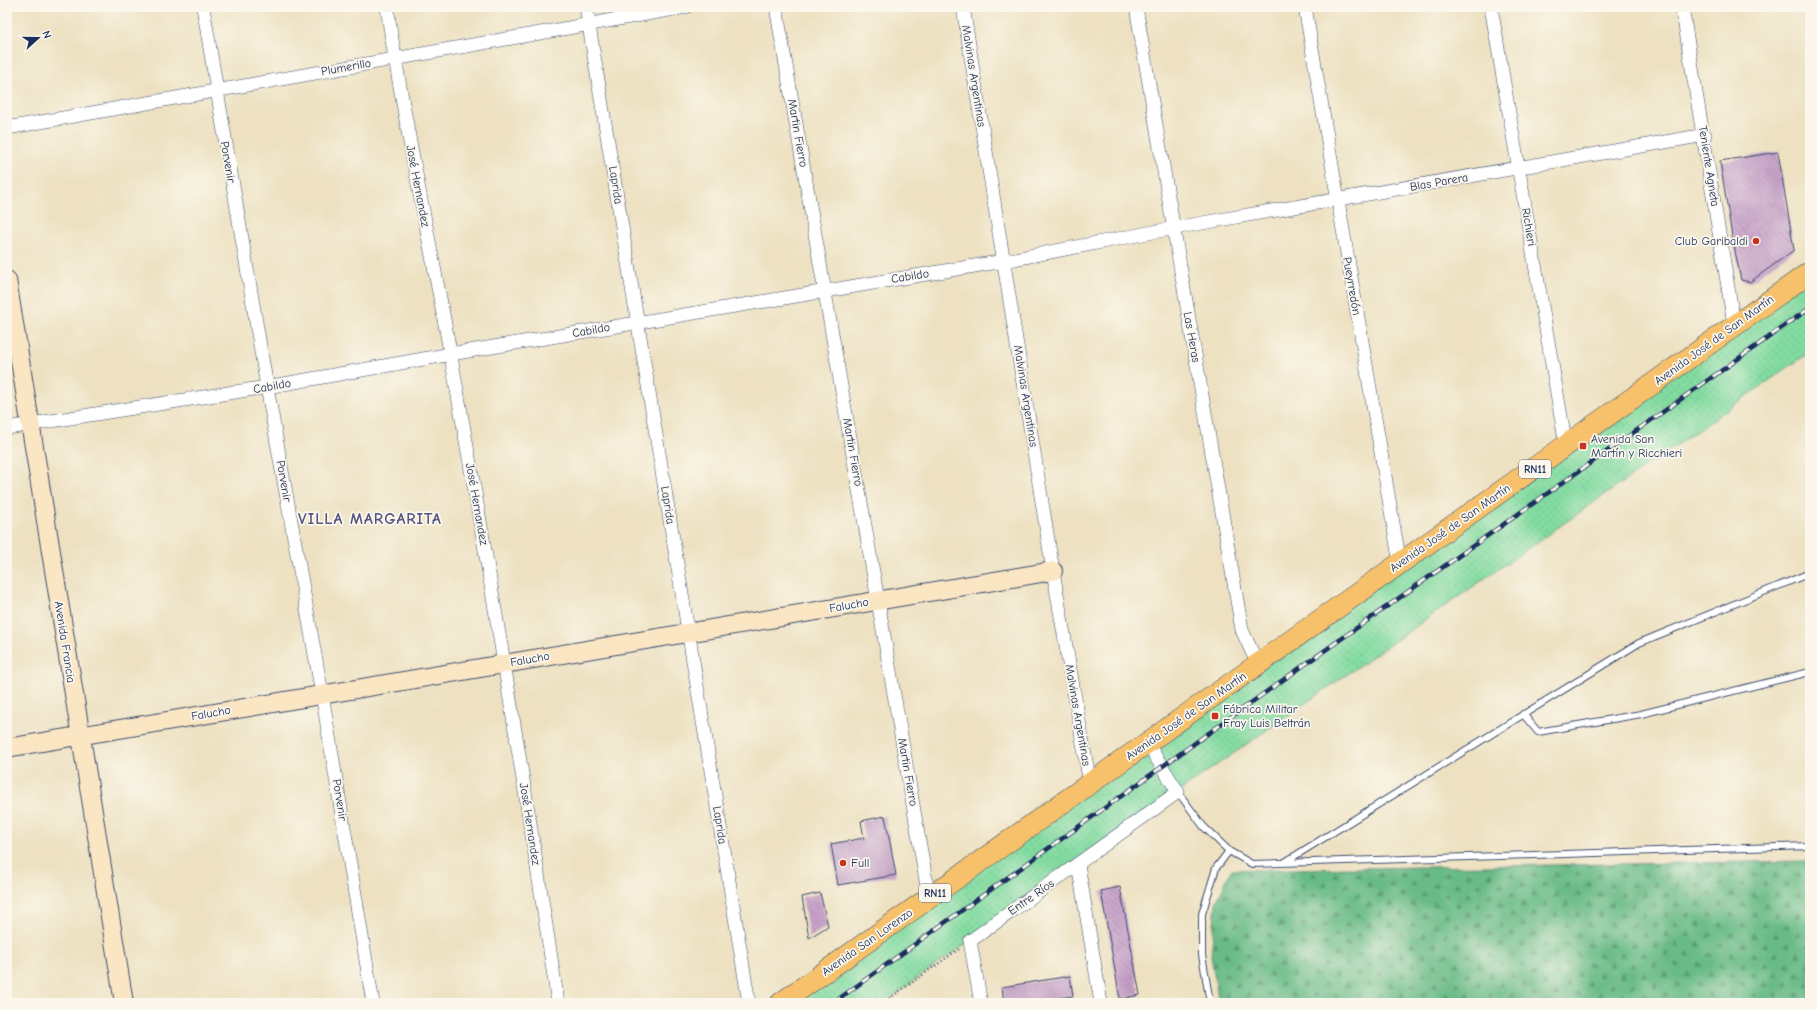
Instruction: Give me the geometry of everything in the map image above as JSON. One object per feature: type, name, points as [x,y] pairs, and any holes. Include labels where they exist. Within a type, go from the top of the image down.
[{"type":"main road","name":"Avenida José de San Martín","points":[[1090,784],[1566,446],[1734,324],[1810,272]]},
{"type":"main road","name":"Avenida San Lorenzo","points":[[781,1003],[1090,784]]},
{"type":"street","name":"Porvenir","points":[[203,7],[215,91],[322,694],[374,1003]]},
{"type":"street","name":"José Hernandez","points":[[387,7],[394,59],[451,354],[505,663],[558,1003]]},
{"type":"street","name":"Laprida","points":[[586,7],[749,1003]]},
{"type":"street","name":"Plumerillo","points":[[7,128],[686,7]]},
{"type":"street","name":"Martin Fierro","points":[[776,7],[929,898]]},
{"type":"street","name":"Malvinas Argentinas","points":[[963,7],[1053,571],[1090,784]]},
{"type":"street","name":"Las Heras","points":[[1136,7],[1242,630],[1258,665]]},
{"type":"street","name":"Pueyrredón","points":[[1305,7],[1400,564]]},
{"type":"street","name":"Richieri","points":[[1491,7],[1566,446]]},
{"type":"street","name":"Teniente Agneta","points":[[1682,7],[1705,135],[1734,324]]},
{"type":"street","name":"Blas Parera","points":[[1174,228],[1705,135]]},
{"type":"street","name":"Cabildo","points":[[7,428],[267,387],[451,354],[1004,260],[1174,228]]},
{"type":"street","name":"Avenida Francia","points":[[7,280],[124,1003]]},
{"type":"street","name":"Falucho","points":[[7,748],[1053,571]]},
{"type":"street","points":[[1147,743],[1178,792]]},
{"type":"street","name":"Entre Ríos","points":[[970,941],[1178,792]]},
{"type":"street","points":[[1078,864],[1101,1003]]},
{"type":"street","points":[[970,941],[981,1003]]},
{"type":"lane","points":[[1283,863],[1639,643],[1810,573]]},
{"type":"lane","points":[[1523,714],[1538,732],[1641,714],[1810,672]]},
{"type":"lane","points":[[1178,792],[1203,826],[1229,851],[1252,864],[1810,846]]},
{"type":"lane","points":[[1210,1003],[1202,955],[1202,914],[1216,868],[1229,851]]},
{"type":"path","points":[[883,1003],[970,941]]},
{"type":"green space","points":[[1810,272],[1810,352],[1178,792],[883,1003],[781,1003]]},
{"type":"green space","points":[[1810,861],[1810,1003],[1219,1003],[1211,956],[1216,903],[1231,870]]},
{"type":"building","points":[[1778,152],[1794,250],[1750,282],[1741,280],[1732,236],[1720,161]]},
{"type":"building","points":[[885,816],[896,875],[838,885],[831,844],[864,838],[861,821]]},
{"type":"building","points":[[1120,887],[1140,995],[1120,999],[1101,891]]},
{"type":"building","points":[[820,893],[828,926],[809,938],[802,897]]},
{"type":"building","points":[[1070,976],[1073,996],[1024,1003],[1004,1003],[1002,987]]},
{"type":"railway","points":[[833,1003],[1273,687],[1810,308]]},
{"type":"place","name":"Club Garibaldi","points":[[1756,241]]},
{"type":"place","name":"Avenida San Martín y Ricchieri","points":[[1583,446]]},
{"type":"place","name":"Fábrica Militar Fray Luis Beltrán","points":[[1215,716]]},
{"type":"place","name":"Full","points":[[843,863]]},
{"type":"district","name":"VILLA MARGARITA","points":[[370,518]]}]
